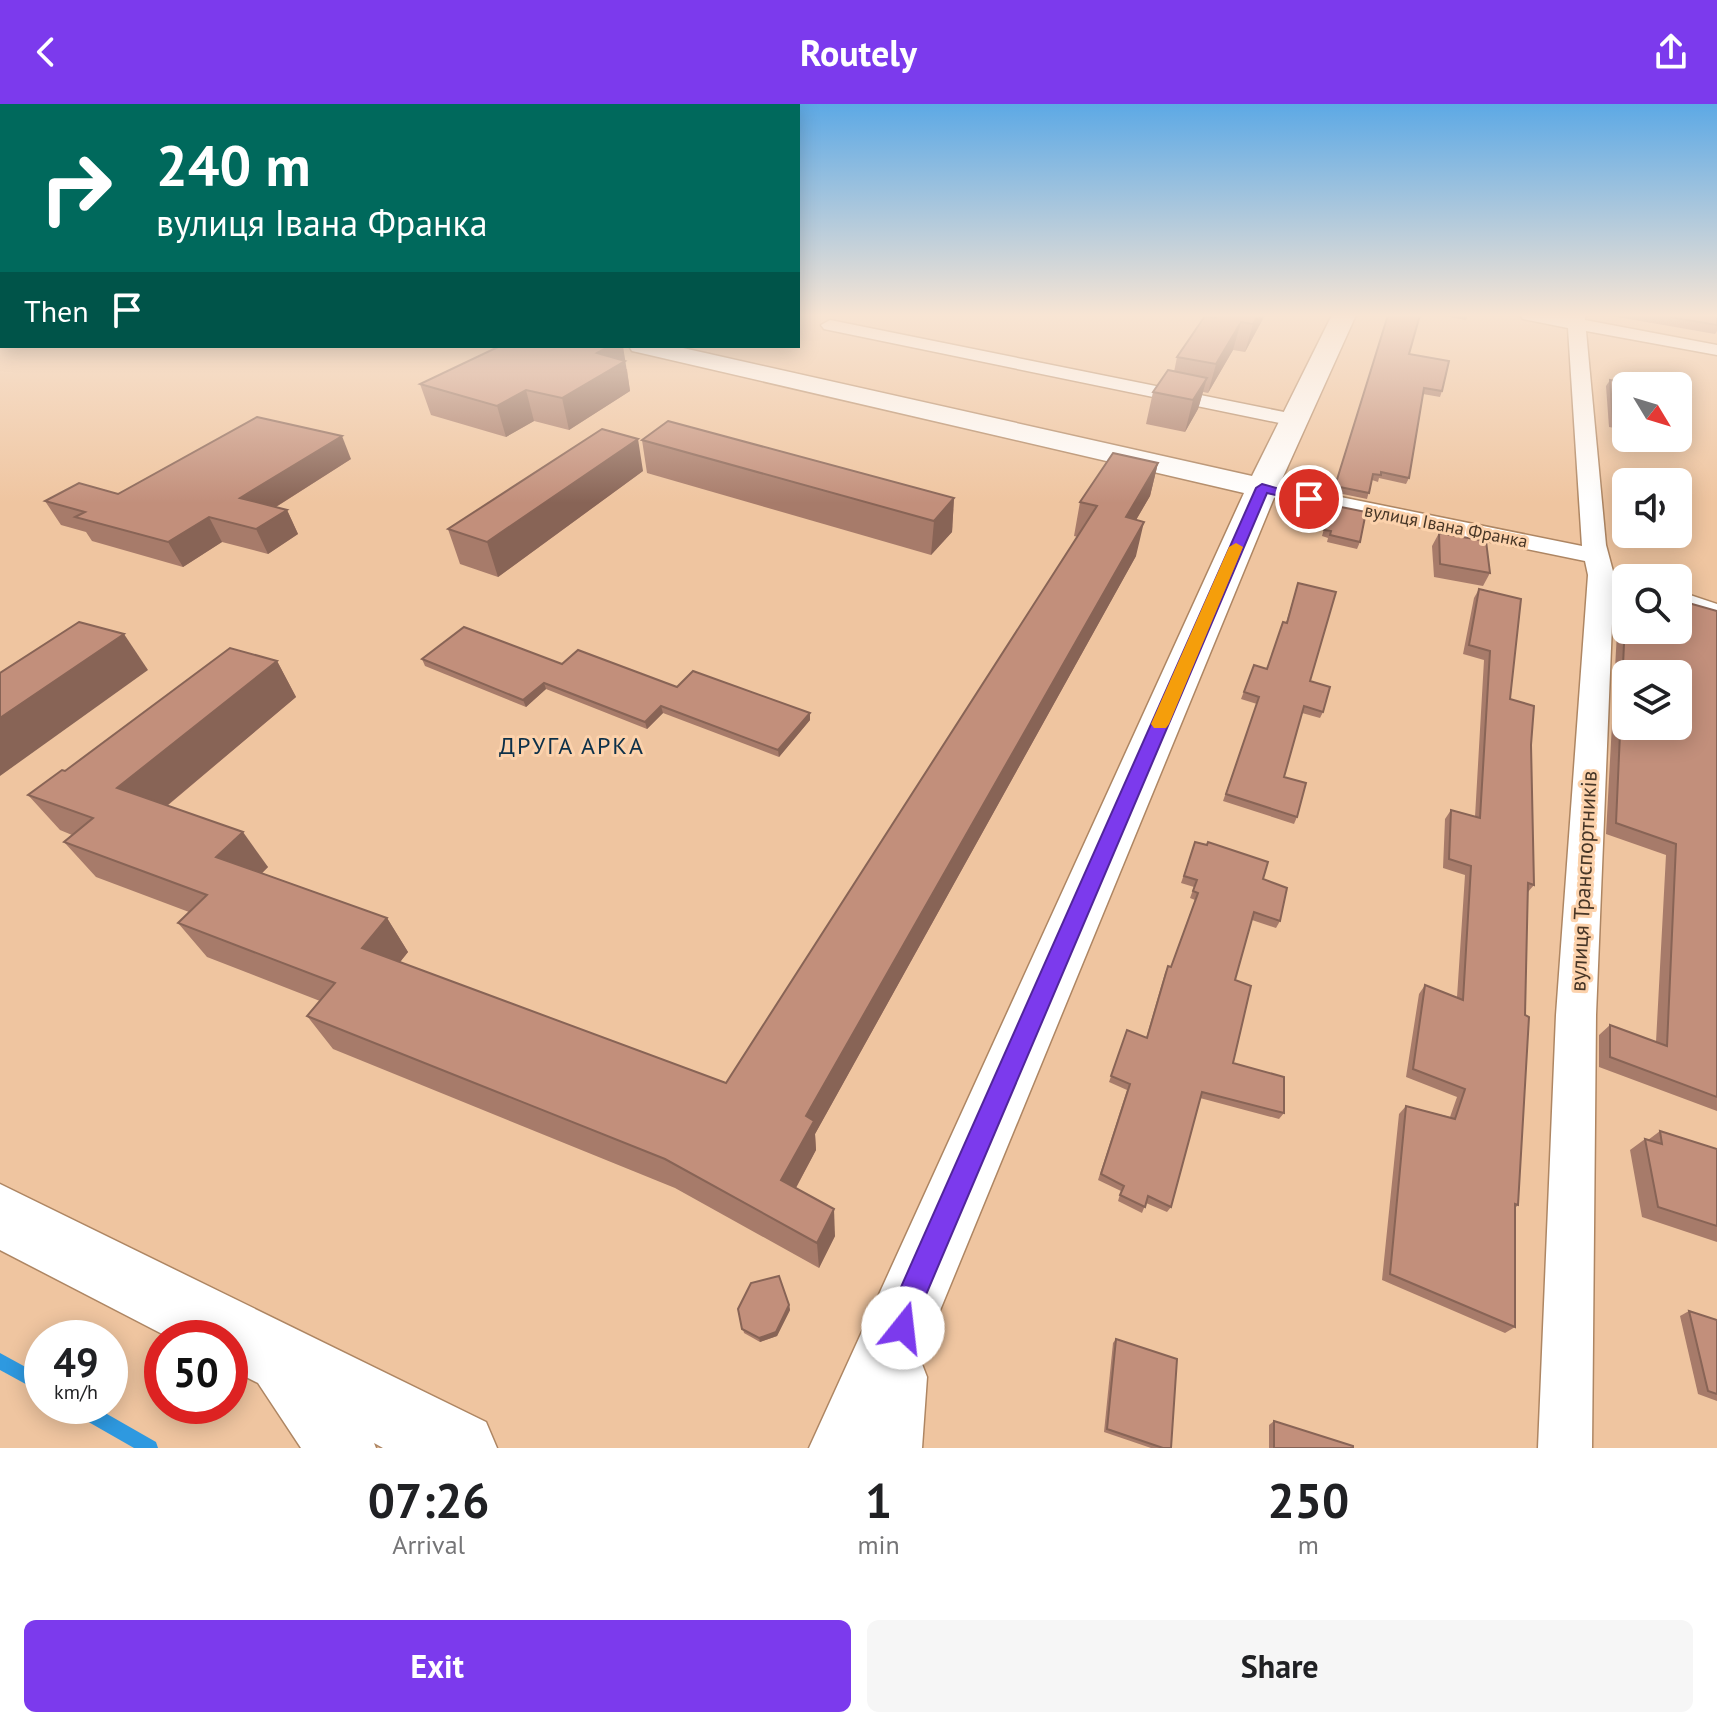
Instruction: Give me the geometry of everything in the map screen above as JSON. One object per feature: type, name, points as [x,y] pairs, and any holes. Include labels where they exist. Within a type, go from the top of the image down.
[{"type":"main road","name":"вулиця Івана Франка","points":[[780,378],[1262,488]]},
{"type":"main road","points":[[846,1448],[1262,488],[1314,378]]},
{"type":"main road","points":[[0,1216],[460,1448]]},
{"type":"main road","points":[[885,1448],[892,1380],[911,1297]]},
{"type":"main road","points":[[274,1355],[306,1387],[339,1448]]},
{"type":"street","points":[[1087,378],[1294,420]]},
{"type":"street","name":"вулиця Транспортників","points":[[1565,1448],[1576,1005],[1607,571],[1583,378]]},
{"type":"street","name":"вулиця Івана Франка","points":[[1262,488],[1607,571]]},
{"type":"street","points":[[1692,604],[1717,613]]},
{"type":"building","points":[[433,378],[597,378],[562,398],[526,390],[497,406],[420,384]]},
{"type":"building","points":[[1163,378],[1207,378],[1193,400],[1153,392]]},
{"type":"building","points":[[1369,378],[1445,378],[1442,391],[1424,388],[1409,478],[1381,472],[1381,475],[1373,474],[1369,493],[1335,486]]},
{"type":"building","points":[[257,417],[342,436],[240,498],[287,510],[256,529],[209,517],[168,542],[75,517],[85,512],[45,501],[79,483],[118,494]]},
{"type":"building","points":[[668,421],[954,498],[934,521],[642,440]]},
{"type":"building","points":[[602,429],[638,439],[487,542],[448,529]]},
{"type":"building","points":[[1113,453],[1158,463],[1126,517],[1144,522],[806,1116],[814,1121],[781,1180],[834,1209],[817,1243],[665,1159],[307,1016],[335,983],[178,923],[207,895],[64,842],[93,818],[28,795],[230,648],[277,661],[117,788],[243,832],[216,857],[387,918],[362,948],[726,1083],[1097,506],[1080,502]]},
{"type":"building","points":[[1331,505],[1366,512],[1360,542],[1330,535],[1331,531],[1324,530]]},
{"type":"building","points":[[1439,533],[1486,541],[1490,573],[1440,564]]},
{"type":"building","points":[[1298,583],[1336,592],[1310,681],[1330,687],[1323,712],[1304,706],[1284,777],[1306,783],[1297,817],[1226,794],[1259,697],[1244,692],[1254,665],[1267,669],[1283,622],[1287,623]]},
{"type":"building","points":[[1479,589],[1521,599],[1510,699],[1534,706],[1531,745],[1534,885],[1528,883],[1525,1015],[1529,1017],[1518,1205],[1515,1204],[1515,1327],[1390,1274],[1406,1106],[1455,1119],[1465,1089],[1413,1069],[1425,985],[1463,1000],[1471,866],[1449,859],[1451,810],[1480,818],[1490,651],[1469,645]]},
{"type":"building","points":[[1692,604],[1717,611],[1717,1097],[1610,1057],[1610,1025],[1667,1046],[1676,844],[1616,823],[1620,740],[1692,740],[1692,660],[1623,660],[1624,644],[1692,644]]},
{"type":"building","points":[[79,622],[124,634],[0,718],[0,673]]},
{"type":"building","points":[[464,627],[562,664],[578,650],[677,687],[693,671],[810,713],[778,750],[661,706],[645,722],[544,683],[523,700],[422,659]]},
{"type":"building","points":[[1195,842],[1207,845],[1208,842],[1268,862],[1263,879],[1287,888],[1280,921],[1254,912],[1235,980],[1251,986],[1233,1063],[1284,1077],[1284,1113],[1202,1092],[1171,1207],[1148,1196],[1145,1207],[1120,1195],[1124,1186],[1101,1174],[1130,1084],[1111,1076],[1127,1030],[1147,1038],[1168,966],[1171,967],[1198,893],[1193,891],[1197,880],[1184,876]]},
{"type":"building","points":[[1660,1131],[1717,1149],[1717,1226],[1658,1207],[1645,1139],[1662,1144]]},
{"type":"building","points":[[779,1276],[789,1305],[776,1332],[759,1338],[742,1329],[738,1309],[751,1283]]},
{"type":"building","points":[[1689,1311],[1717,1320],[1717,1394],[1708,1391]]},
{"type":"building","points":[[1116,1339],[1177,1359],[1171,1448],[1107,1429]]},
{"type":"building","points":[[1274,1421],[1353,1446],[1353,1448],[1274,1448]]},
{"type":"waterway","points":[[0,1361],[24,1375]]},
{"type":"waterway","points":[[108,1424],[150,1448]]},
{"type":"slow traffic","points":[[1160,724],[1236,547]]},
{"type":"district","name":"ДРУГА АРКА","points":[[572,746]]},
{"type":"route","points":[[903,1328],[911,1297],[1262,488],[1309,499]]}]
